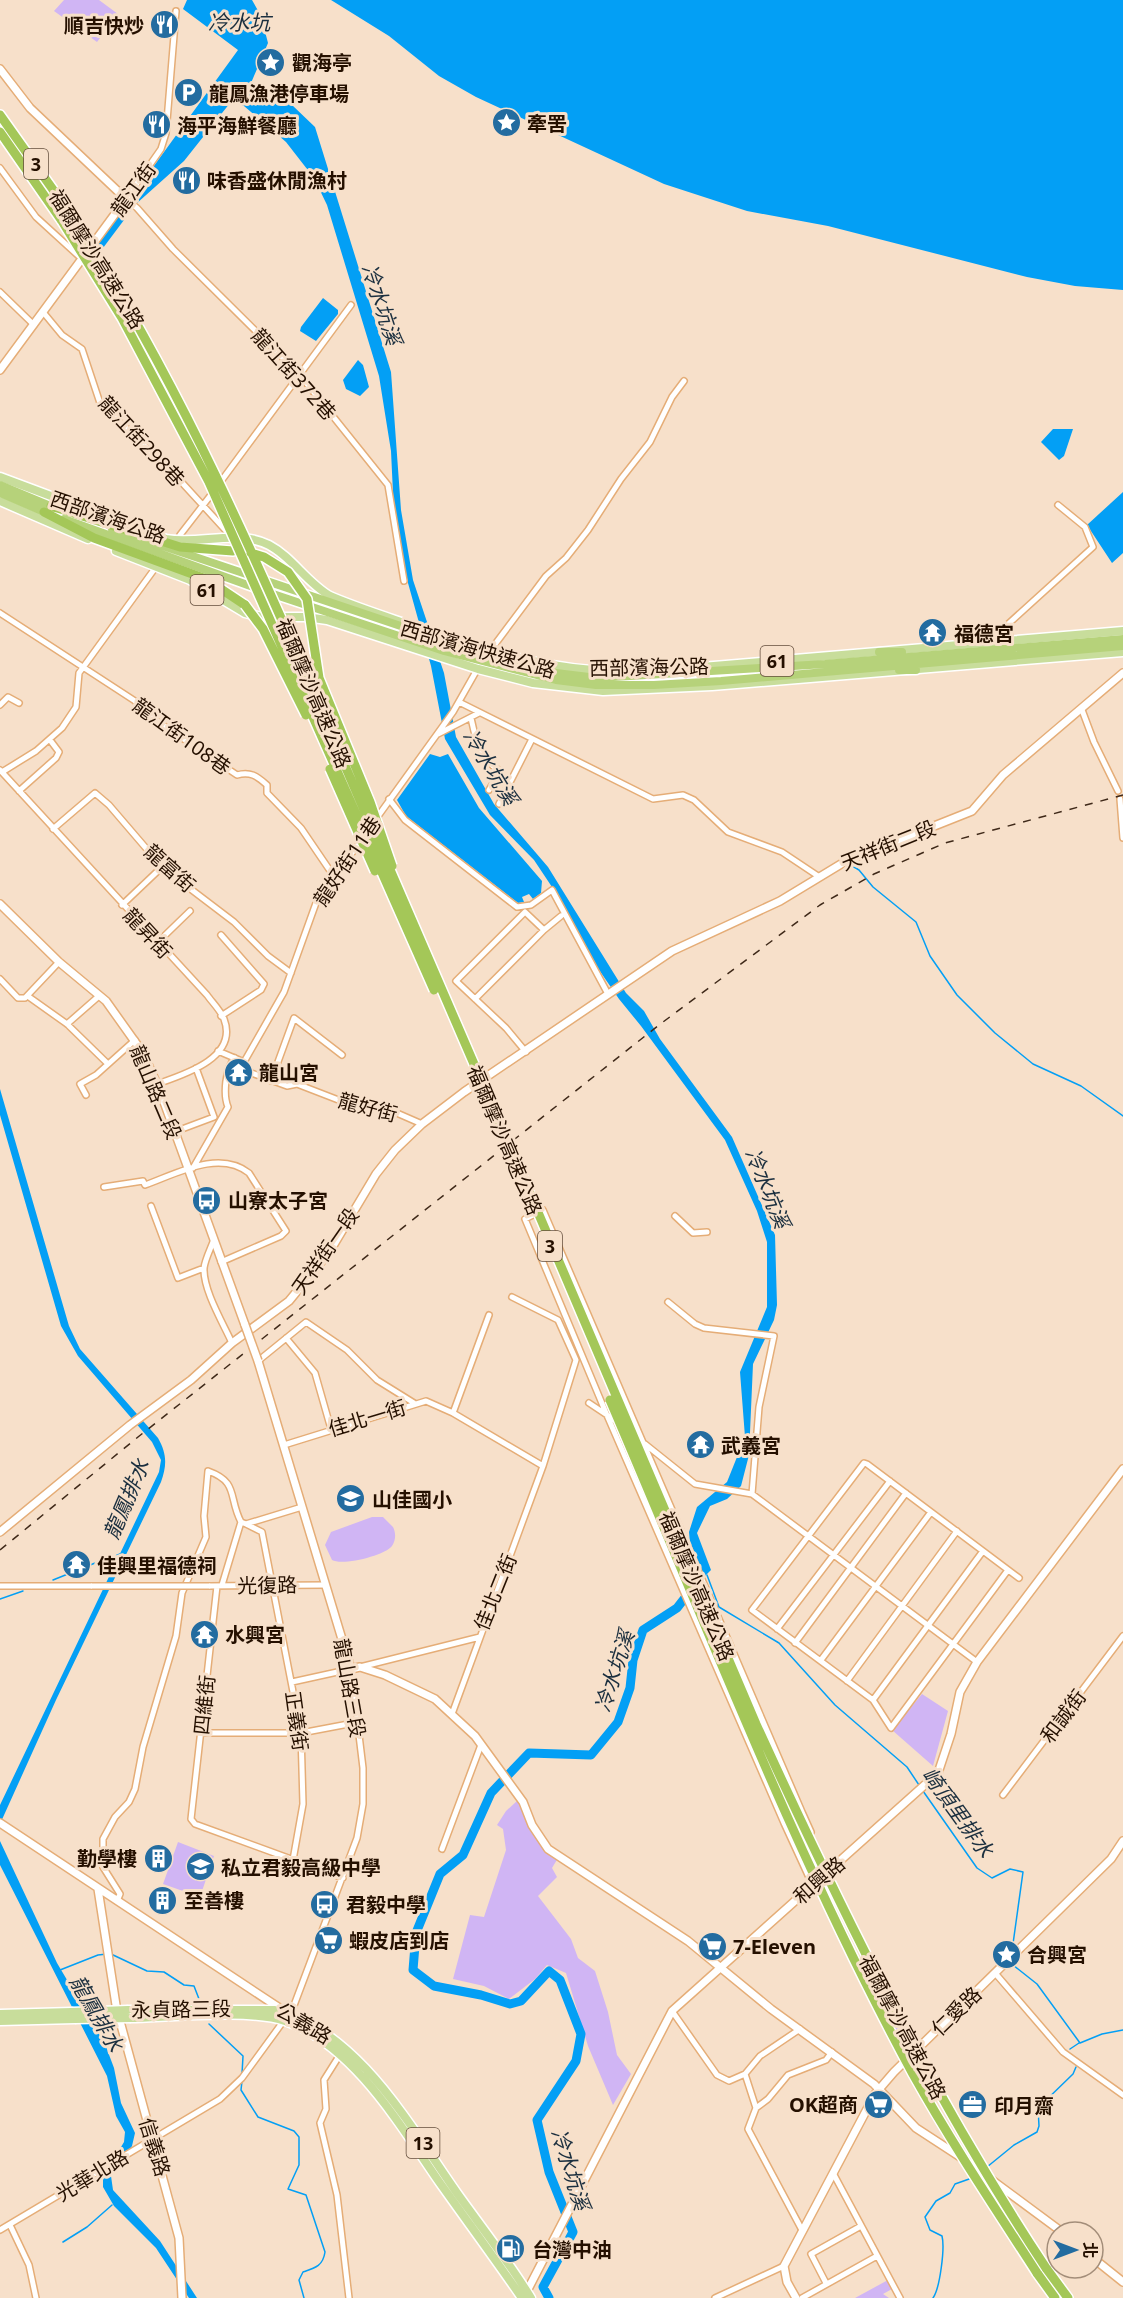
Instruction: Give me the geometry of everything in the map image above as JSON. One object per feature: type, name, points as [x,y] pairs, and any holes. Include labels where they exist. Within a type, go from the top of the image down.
[{"type":"highway","name":"福爾摩沙高速公路","points":[[0,115],[71,215],[144,335],[218,477],[393,878],[756,1724],[816,1855],[872,1972],[955,2124],[1042,2271],[1055,2298]]},
{"type":"highway","name":"福爾摩沙高速公路","points":[[0,132],[62,221],[122,318],[209,482],[434,990],[807,1860],[914,2075],[1042,2271],[1068,2298]]},
{"type":"highway","name":"西部濱海快速公路","points":[[0,485],[256,588],[415,641],[446,654],[556,673],[597,678],[825,664],[1123,639]]},
{"type":"highway","name":"西部濱海快速公路","points":[[0,493],[51,506],[153,545],[409,627],[438,637],[484,659],[556,680],[596,685],[654,685],[1123,646]]},
{"type":"highway","points":[[51,506],[114,524],[180,547],[233,551],[264,557],[296,579],[307,599],[319,678],[374,811],[392,860],[393,878]]},
{"type":"highway","points":[[51,506],[94,538],[206,579],[245,605],[263,629],[314,730],[354,828],[434,990]]},
{"type":"highway","points":[[879,652],[954,652]]},
{"type":"highway","points":[[827,671],[916,670]]},
{"type":"main road","name":"西部濱海公路","points":[[0,477],[51,506],[166,538],[195,542],[231,538],[253,540],[269,545],[318,589],[346,603],[409,627]]},
{"type":"main road","name":"西部濱海公路","points":[[0,501],[190,580],[245,613],[262,617],[306,617],[327,620],[421,649],[446,654]]},
{"type":"main road","name":"西部濱海公路","points":[[484,659],[627,672],[1123,631]]},
{"type":"main road","name":"西部濱海公路","points":[[484,659],[533,683],[603,691],[712,686],[1123,652]]},
{"type":"main road","name":"永貞路三段","points":[[0,2021],[257,2008],[287,2017]]},
{"type":"main road","name":"永貞路三段","points":[[0,2014],[73,2016]]},
{"type":"main road","name":"公義路","points":[[287,2017],[341,2052],[382,2087],[523,2296]]},
{"type":"street","name":"龍江街","points":[[0,370],[45,314],[161,149],[166,133],[176,11]]},
{"type":"street","points":[[0,62],[40,116]]},
{"type":"street","points":[[0,69],[30,108],[126,200]]},
{"type":"street","points":[[0,168],[36,218],[82,260]]},
{"type":"street","name":"龍江街372巷","points":[[126,200],[137,208],[173,249],[299,374],[388,485],[404,581]]},
{"type":"street","points":[[0,292],[34,325]]},
{"type":"street","points":[[180,535],[351,305]]},
{"type":"street","name":"龍江街298巷","points":[[45,314],[62,334],[86,356],[91,381],[100,403],[203,506],[231,538]]},
{"type":"street","name":"龍好街11巷","points":[[244,1062],[284,992],[316,903],[439,732],[484,659],[546,576],[566,558],[588,530],[621,479],[651,442],[672,397],[684,381]]},
{"type":"street","points":[[1011,640],[1007,625],[1093,547],[1085,527],[1058,505]]},
{"type":"street","points":[[1,771],[50,740],[72,715],[76,707],[78,673],[153,571]]},
{"type":"street","name":"龍江街108巷","points":[[0,613],[135,701],[148,715],[237,776],[251,774],[259,778],[267,785],[267,793],[306,835],[335,878]]},
{"type":"street","name":"天祥街二段","points":[[610,993],[672,951],[765,909],[846,861],[972,811],[1003,775],[1123,673]]},
{"type":"street","points":[[0,705],[8,697],[19,703]]},
{"type":"street","points":[[459,702],[653,799],[683,795],[694,800],[728,832],[782,852],[818,876]]},
{"type":"street","points":[[1082,710],[1094,742],[1118,791]]},
{"type":"street","points":[[439,732],[479,713]]},
{"type":"street","points":[[471,718],[478,748],[487,763],[500,771],[489,790]]},
{"type":"street","points":[[500,804],[532,739]]},
{"type":"street","points":[[19,791],[57,758],[59,752],[50,740]]},
{"type":"street","name":"龍昇街","points":[[1,771],[207,995],[221,1016]]},
{"type":"street","name":"龍富街","points":[[53,829],[94,794],[109,805],[162,867],[234,922],[268,956],[291,973]]},
{"type":"street","points":[[389,799],[405,820],[517,907],[531,905],[552,890],[610,993],[526,1052],[506,1028],[456,981],[525,912],[544,930]]},
{"type":"street","points":[[1120,799],[1123,838]]},
{"type":"street","points":[[122,905],[162,867]]},
{"type":"street","name":"龍山路二段","points":[[0,904],[59,962],[99,996],[135,1040],[157,1084],[190,1169],[213,1242],[258,1360]]},
{"type":"street","points":[[157,943],[190,911]]},
{"type":"street","points":[[475,999],[561,916]]},
{"type":"street","points":[[157,1084],[214,1059],[225,1036],[221,1016],[261,990],[264,984],[221,935]]},
{"type":"street","points":[[29,997],[59,962]]},
{"type":"street","points":[[0,979],[18,998],[29,997],[67,1024],[107,1063]]},
{"type":"street","points":[[67,1024],[99,996]]},
{"type":"street","points":[[271,1081],[294,1018],[342,1055]]},
{"type":"street","points":[[86,1095],[80,1084],[96,1075],[135,1040]]},
{"type":"street","name":"龍好街","points":[[218,1052],[244,1062],[246,1071],[271,1081],[287,1086],[297,1084],[354,1106],[368,1104],[383,1107],[422,1124]]},
{"type":"street","name":"天祥街一段","points":[[0,1532],[130,1425],[191,1380],[232,1343],[289,1301],[330,1251],[376,1174],[395,1150],[422,1124],[464,1092],[526,1052]]},
{"type":"street","points":[[190,1169],[228,1107],[224,1099],[230,1063],[235,1058]]},
{"type":"street","points":[[174,1132],[214,1118],[196,1068]]},
{"type":"street","points":[[104,1187],[143,1180],[145,1185],[217,1162],[241,1167],[249,1173],[286,1231],[281,1236],[221,1262]]},
{"type":"street","points":[[151,1206],[178,1278],[204,1268]]},
{"type":"street","points":[[813,1886],[678,1580],[535,1245],[525,1219],[543,1210],[829,1871]]},
{"type":"street","points":[[675,1216],[693,1233],[707,1232]]},
{"type":"street","points":[[213,1242],[204,1268],[212,1301],[232,1343]]},
{"type":"street","points":[[552,1284],[571,1275]]},
{"type":"street","name":"佳北二街","points":[[360,1667],[480,1636],[543,1466],[576,1360],[558,1320],[512,1297]]},
{"type":"street","points":[[668,1302],[695,1324],[704,1328],[774,1336],[759,1407],[752,1494]]},
{"type":"street","points":[[453,1413],[489,1315]]},
{"type":"street","points":[[258,1360],[306,1322],[347,1350],[377,1380],[414,1403]]},
{"type":"street","points":[[286,1338],[315,1373],[331,1429]]},
{"type":"street","points":[[582,1357],[602,1347]]},
{"type":"street","name":"龍山路三段","points":[[258,1360],[351,1669],[363,1768],[363,1804],[357,1838],[287,2017]]},
{"type":"street","name":"佳北一街","points":[[284,1445],[426,1401],[453,1413],[543,1466]]},
{"type":"street","points":[[590,1403],[606,1413],[695,1484],[740,1490],[752,1494],[977,1662]]},
{"type":"street","points":[[630,1469],[650,1459]]},
{"type":"street","points":[[1008,1570],[891,1728],[873,1700],[752,1610],[864,1463],[1019,1578]]},
{"type":"street","name":"和興路","points":[[523,2296],[672,2011],[931,1781],[943,1762],[960,1692],[977,1662],[1123,1469]]},
{"type":"street","points":[[117,1901],[120,1894],[103,1867],[103,1839],[115,1817],[129,1802],[135,1789],[143,1746],[176,1636],[182,1593],[206,1537],[204,1516],[208,1471],[223,1476],[229,1482],[235,1511],[244,1523],[302,1507]]},
{"type":"street","points":[[777,1629],[890,1481]]},
{"type":"street","points":[[795,1643],[906,1493]]},
{"type":"street","points":[[821,1660],[932,1512]]},
{"type":"street","name":"正義街","points":[[244,1523],[262,1532],[301,1732],[303,1804],[293,1860]]},
{"type":"street","name":"四維街","points":[[244,1523],[219,1586],[191,1819],[195,1824],[293,1860]]},
{"type":"street","points":[[847,1681],[957,1531]]},
{"type":"street","points":[[873,1700],[983,1551]]},
{"type":"street","points":[[674,1570],[694,1560]]},
{"type":"street","name":"光復路","points":[[0,1586],[326,1585]]},
{"type":"street","points":[[452,1714],[480,1636]]},
{"type":"street","name":"和誠街","points":[[1003,1795],[1123,1636]]},
{"type":"street","points":[[717,1668],[736,1658]]},
{"type":"street","points":[[292,1682],[360,1667],[409,1685],[435,1699],[481,1744],[523,1802],[532,1825],[548,1849],[669,1927],[879,2089],[916,2128],[962,2158],[1046,2220]]},
{"type":"street","points":[[201,1733],[301,1732],[359,1722]]},
{"type":"street","points":[[442,1849],[481,1744]]},
{"type":"street","points":[[784,1822],[802,1812]]},
{"type":"street","name":"公義路","points":[[1,1824],[287,2017]]},
{"type":"street","name":"仁愛路","points":[[784,2266],[879,2089],[1111,1859],[1123,1841]]},
{"type":"street","points":[[293,1860],[343,1878]]},
{"type":"street","points":[[98,1888],[116,2005]]},
{"type":"street","points":[[995,1973],[1063,2052],[1123,2094]]},
{"type":"street","points":[[672,2011],[717,2075],[729,2081],[745,2074],[760,2056],[800,2029]]},
{"type":"street","name":"光華北路","points":[[0,2230],[220,2099],[242,2078],[287,2017]]},
{"type":"street","name":"信義路","points":[[121,2025],[179,2238],[182,2298]]},
{"type":"street","points":[[341,2052],[324,2080],[326,2109],[320,2123],[337,2195],[349,2298]]},
{"type":"street","points":[[802,2230],[762,2151],[748,2129],[756,2108],[768,2099],[788,2075],[826,2060],[832,2052]]},
{"type":"street","points":[[745,2074],[756,2108]]},
{"type":"street","points":[[833,2174],[900,2298]]},
{"type":"street","points":[[10,2224],[29,2265],[36,2298]]},
{"type":"street","points":[[826,2283],[811,2254],[861,2226]]},
{"type":"street","points":[[802,2298],[877,2256]]},
{"type":"street","points":[[715,2298],[784,2266],[787,2282],[796,2298]]},
{"type":"street","points":[[1105,2268],[1123,2282]]},
{"type":"shaded area","points":[[64,0],[99,0],[118,14],[97,42],[54,11]]},
{"type":"shaded area","points":[[372,1517],[383,1517],[393,1527],[395,1536],[392,1546],[388,1550],[363,1559],[344,1562],[332,1560],[325,1545],[331,1532]]},
{"type":"shaded area","points":[[922,1694],[948,1711],[933,1766],[892,1730]]},
{"type":"shaded area","points":[[517,1801],[539,1842],[558,1858],[552,1868],[557,1877],[538,1896],[571,1939],[578,1958],[595,1971],[608,2012],[617,2055],[631,2074],[613,2105],[588,2046],[566,1973],[547,1965],[535,1979],[509,1999],[484,1986],[453,1979],[470,1915],[484,1917],[506,1850],[503,1829],[497,1825],[506,1811]]},
{"type":"shaded area","points":[[178,1842],[214,1856],[200,1897],[163,1884]]},
{"type":"shaded area","points":[[869,1958],[915,2047],[903,2058],[857,1968]]},
{"type":"shaded area","points":[[888,2280],[892,2289],[883,2294],[889,2298],[855,2298]]},
{"type":"water","name":"冷水坑","points":[[187,0],[252,0],[261,16],[268,43],[251,83],[256,89],[292,105],[315,127],[391,372],[401,510],[413,580],[444,673],[456,737],[494,804],[548,867],[626,993],[644,1011],[660,1039],[732,1137],[775,1235],[777,1305],[774,1320],[753,1364],[749,1455],[741,1486],[727,1499],[710,1506],[697,1533],[711,1570],[703,1578],[690,1543],[689,1532],[697,1507],[727,1482],[745,1437],[740,1372],[767,1307],[767,1242],[757,1211],[725,1140],[619,999],[584,948],[554,890],[534,860],[490,815],[445,739],[431,666],[408,583],[394,514],[391,451],[379,376],[327,205],[314,178],[286,142],[244,106],[230,103],[184,161],[136,204],[103,248],[98,243],[238,50],[183,9]]},
{"type":"water","points":[[331,0],[1123,0],[1123,290],[1075,286],[1027,277],[828,226],[747,211],[664,184],[476,97],[439,76],[389,36]]},
{"type":"water","points":[[323,298],[338,310],[338,314],[316,341],[300,331]]},
{"type":"water","points":[[358,360],[363,365],[369,387],[360,396],[346,389],[343,380]]},
{"type":"water","points":[[1053,429],[1073,429],[1064,456],[1059,460],[1041,442]]},
{"type":"water","points":[[1123,492],[1123,553],[1112,563],[1087,525]]},
{"type":"water","points":[[430,754],[440,757],[448,754],[479,808],[542,881],[541,893],[533,899],[529,894],[522,897],[524,902],[518,903],[406,816],[397,800]]},
{"type":"water","points":[[0,1089],[69,1326],[80,1349],[158,1438],[165,1460],[161,1482],[56,1700],[0,1824],[0,1805],[159,1472],[161,1460],[152,1442],[78,1356],[61,1326],[0,1115]]},
{"type":"water","points":[[0,1841],[57,1963],[105,2044],[114,2068],[121,2103],[135,2133],[132,2146],[111,2176],[113,2190],[160,2241],[197,2298],[189,2298],[156,2248],[114,2206],[103,2187],[103,2177],[124,2142],[125,2132],[116,2116],[107,2076],[0,1865]]},
{"type":"waterway","points":[[849,864],[859,870],[873,887],[916,922],[930,956],[957,995],[995,1033],[1033,1064],[1081,1086],[1123,1116]]},
{"type":"waterway","name":"龍鳳排水","points":[[113,1557],[120,1554]]},
{"type":"waterway","points":[[53,1580],[105,1559]]},
{"type":"waterway","name":"崎頂里排水","points":[[707,1575],[719,1607],[779,1643],[835,1705],[907,1767],[919,1785]]},
{"type":"waterway","name":"冷水坑溪","points":[[549,2298],[543,2287],[573,2232],[549,2172],[537,2120],[576,2061],[581,2034],[560,1980],[549,1971],[521,2001],[510,2004],[481,1995],[434,1986],[413,1970],[416,1933],[440,1874],[463,1855],[491,1793],[529,1753],[591,1755],[618,1722],[630,1688],[633,1660],[643,1630],[677,1608],[691,1590]]},
{"type":"waterway","points":[[0,1599],[23,1591]]},
{"type":"waterway","name":"崎頂里排水","points":[[923,1791],[977,1868],[992,1878],[1010,1869],[1023,1872],[1012,1951]]},
{"type":"waterway","points":[[60,1970],[98,1955],[107,1954]]},
{"type":"waterway","points":[[111,1954],[147,1971],[164,1972],[184,1985],[194,1986],[199,1999]]},
{"type":"waterway","name":"崎頂里排水","points":[[1013,1959],[1013,1965],[1037,1984],[1080,2043],[1102,2034],[1123,2030]]},
{"type":"waterway","points":[[209,2024],[243,2056],[242,2074]]},
{"type":"waterway","points":[[1070,2049],[1079,2043]]},
{"type":"waterway","points":[[987,2167],[1014,2145],[1037,2132],[1038,2108],[1073,2074],[1076,2067]]},
{"type":"waterway","points":[[242,2081],[241,2090],[258,2117],[294,2131],[299,2137],[299,2165],[288,2189],[306,2195],[325,2252],[320,2263],[315,2268],[303,2272],[299,2280],[304,2298]]},
{"type":"waterway","points":[[933,2298],[940,2277],[943,2242],[942,2236],[930,2230],[925,2217],[936,2201],[950,2193],[955,2184],[972,2178]]},
{"type":"waterway","points":[[63,2242],[87,2227],[112,2205]]},
{"type":"railway","points":[[0,1550],[138,1437],[659,1025],[820,905],[874,874],[945,843],[1123,795]]},
{"type":"place","name":"順吉快炒","points":[[165,25]]},
{"type":"place","name":"觀海亭","points":[[271,62]]},
{"type":"place","name":"龍鳳漁港停車場","points":[[188,93]]},
{"type":"place","name":"牽罟","points":[[506,123]]},
{"type":"place","name":"海平海鮮餐廳","points":[[156,125]]},
{"type":"place","name":"味香盛休閒漁村","points":[[186,180]]},
{"type":"place","name":"福德宮","points":[[933,633]]},
{"type":"place","name":"龍山宮","points":[[238,1072]]},
{"type":"place","name":"山寮太子宮","points":[[207,1200]]},
{"type":"place","name":"武義宮","points":[[700,1445]]},
{"type":"place","name":"山佳國小","points":[[351,1499]]},
{"type":"place","name":"佳興里福德祠","points":[[76,1565]]},
{"type":"place","name":"水興宮","points":[[204,1634]]},
{"type":"place","name":"勤學樓","points":[[158,1858]]},
{"type":"place","name":"私立君毅高級中學","points":[[200,1867]]},
{"type":"place","name":"至善樓","points":[[163,1900]]},
{"type":"place","name":"君毅中學","points":[[325,1904]]},
{"type":"place","name":"蝦皮店到店","points":[[328,1940]]},
{"type":"place","name":"7-Eleven","points":[[712,1946]]},
{"type":"place","name":"合興宮","points":[[1006,1954]]},
{"type":"place","name":"OK超商","points":[[879,2104]]},
{"type":"place","name":"印月齋","points":[[973,2105]]},
{"type":"place","name":"台灣中油","points":[[511,2249]]}]
